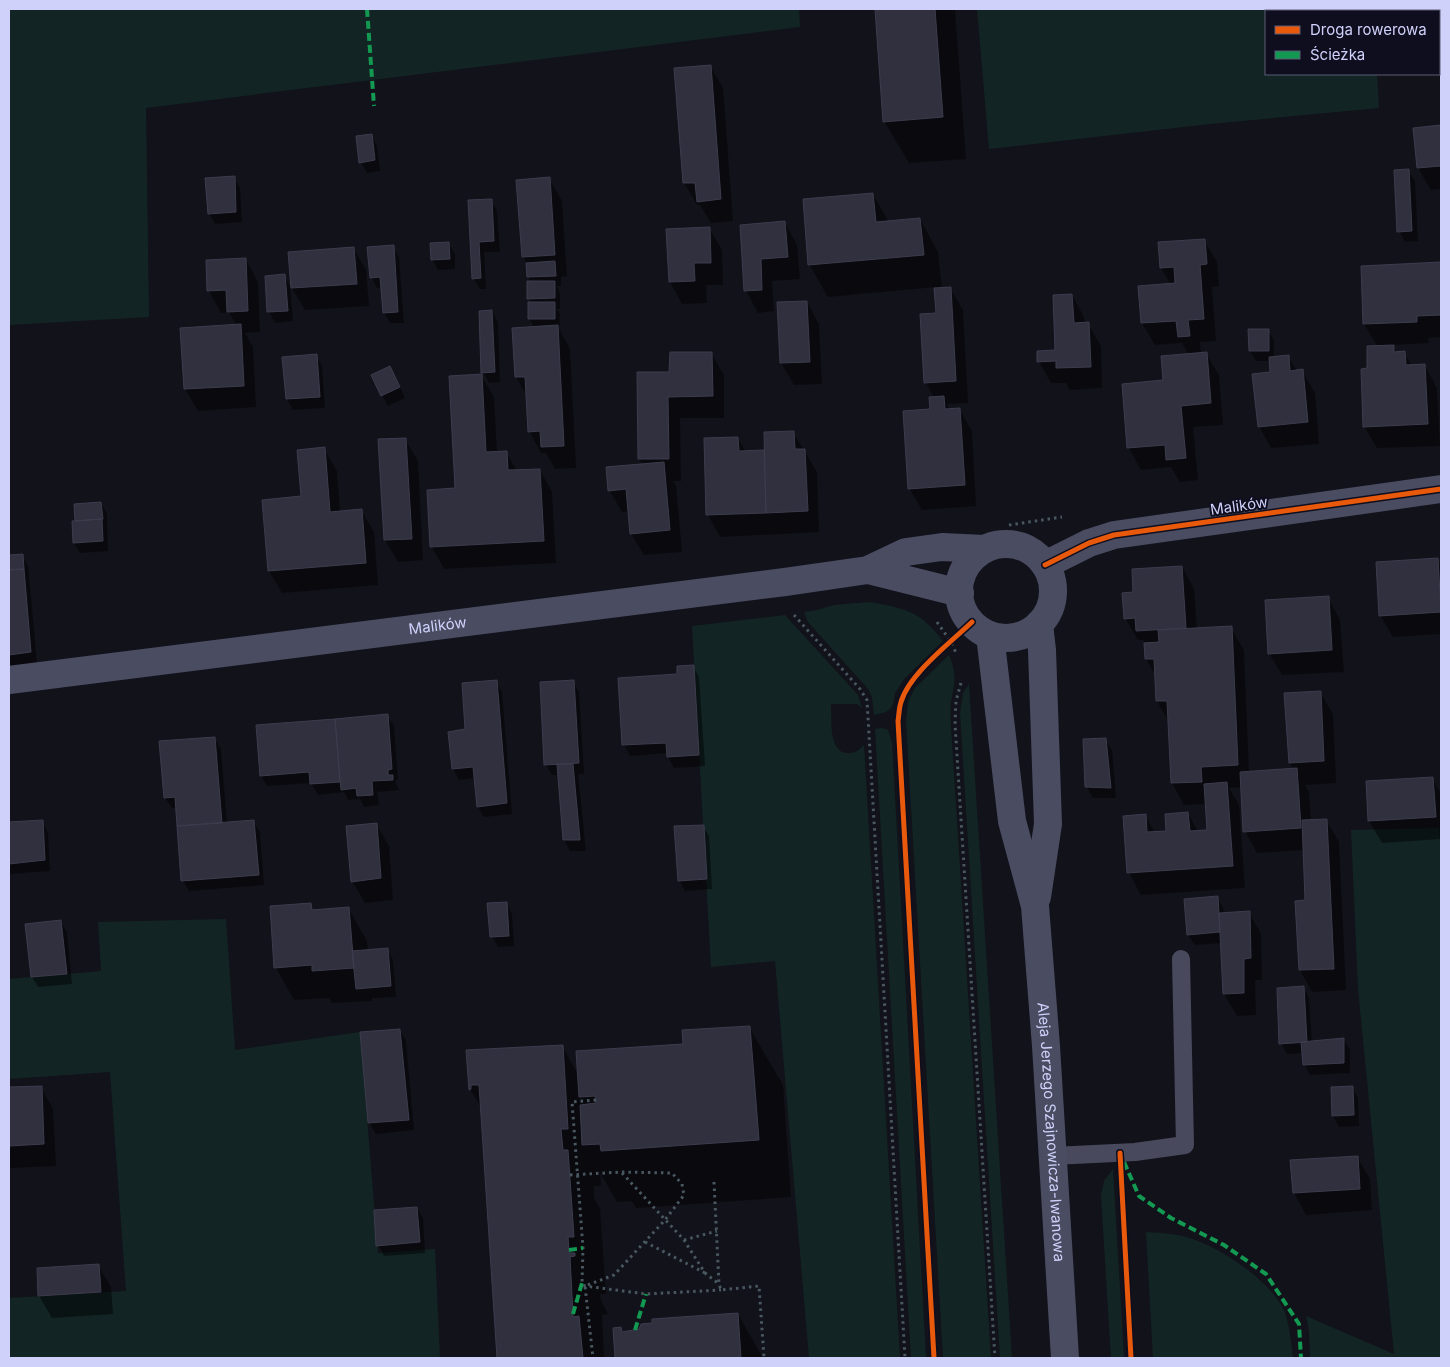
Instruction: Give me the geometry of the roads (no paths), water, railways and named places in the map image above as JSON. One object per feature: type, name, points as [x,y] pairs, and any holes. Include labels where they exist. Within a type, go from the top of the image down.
[{"type":"main road","name":"Malików","points":[[1045,565],[1075,549],[1101,538],[1114,535],[1441,490]]},
{"type":"main road","points":[[1012,544],[1036,554],[1045,565],[1052,580],[1053,596],[1048,611],[1039,624],[1025,634],[1007,638],[981,628],[962,607],[960,593],[961,577],[968,563],[985,549],[998,545],[1012,544]]},
{"type":"main road","name":"Malików","points":[[9,680],[757,586],[868,570],[906,552],[942,547],[985,549]]},
{"type":"main road","name":"Malików","points":[[868,570],[960,593]]},
{"type":"main road","name":"Aleja Jerzego Szajnowicza-Iwanowa","points":[[1036,906],[1048,824],[1042,650],[1039,624]]},
{"type":"main road","name":"Aleja Jerzego Szajnowicza-Iwanowa","points":[[981,628],[1012,821],[1036,906],[1065,1358]]},
{"type":"lane","points":[[1053,1156],[1135,1152],[1185,1145],[1181,960]]}]
